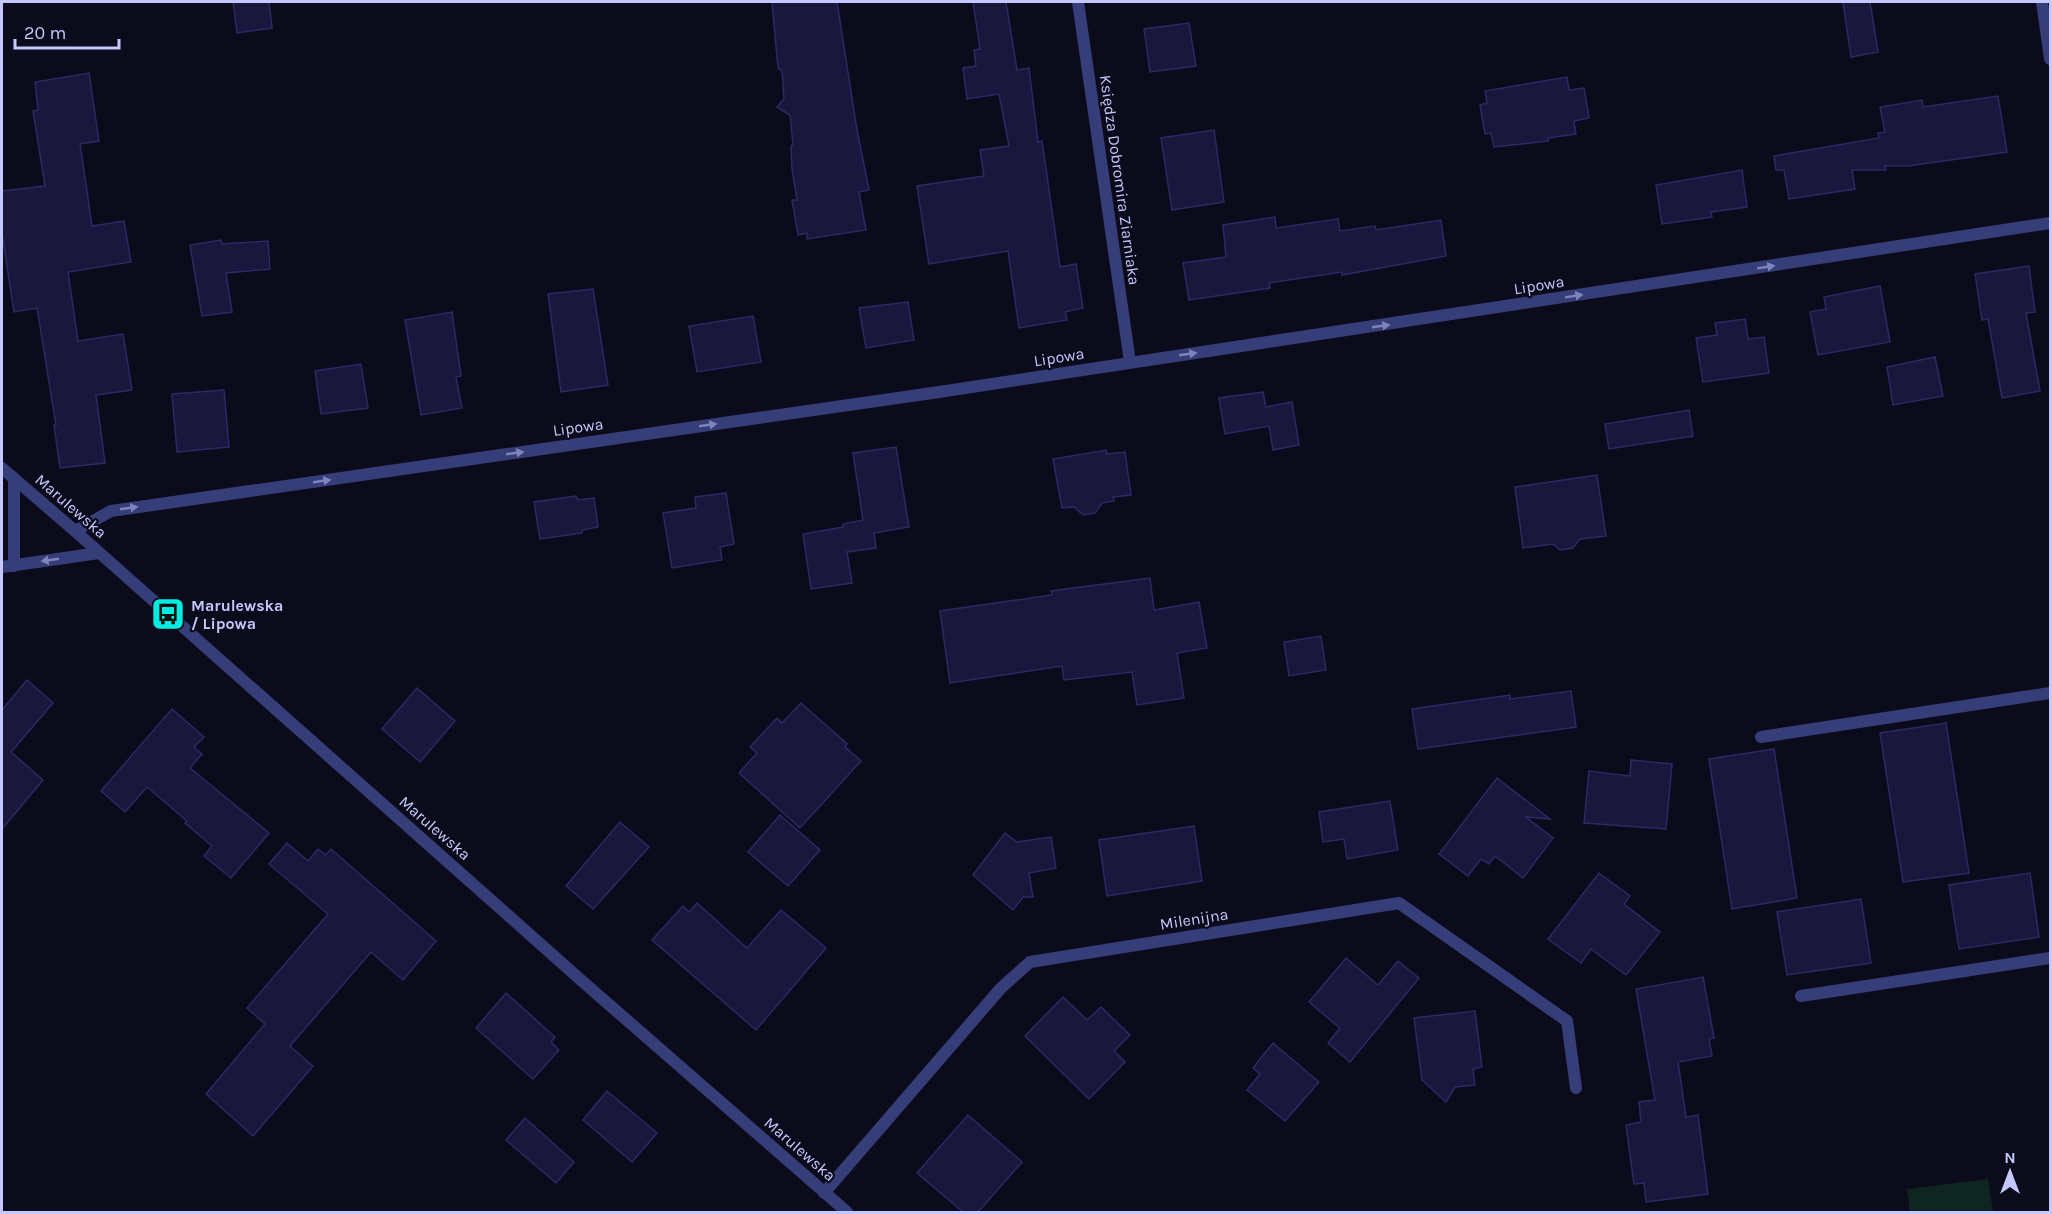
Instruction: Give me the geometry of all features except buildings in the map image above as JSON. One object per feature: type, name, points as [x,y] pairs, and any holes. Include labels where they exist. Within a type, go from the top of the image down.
[{"type":"street","name":"Księdza Dobromira Ziarniaka","points":[[1078,2],[1130,362]]},
{"type":"street","points":[[2042,2],[2050,59]]},
{"type":"street","name":"Lipowa","points":[[75,531],[111,511],[939,392],[2050,223]]},
{"type":"street","name":"Marulewska","points":[[2,468],[847,1212]]},
{"type":"street","points":[[14,478],[8,567],[99,553]]},
{"type":"street","points":[[1761,737],[2050,693]]},
{"type":"street","name":"Milenijna","points":[[824,1193],[1002,988],[1030,962],[1399,903],[1568,1021],[1576,1088]]},
{"type":"street","points":[[1801,996],[2050,958]]},
{"type":"green space","points":[[1988,1179],[1993,1212],[1910,1212],[1907,1189]]},
{"type":"place","name":"Marulewska / Lipowa","points":[[168,614]]}]
